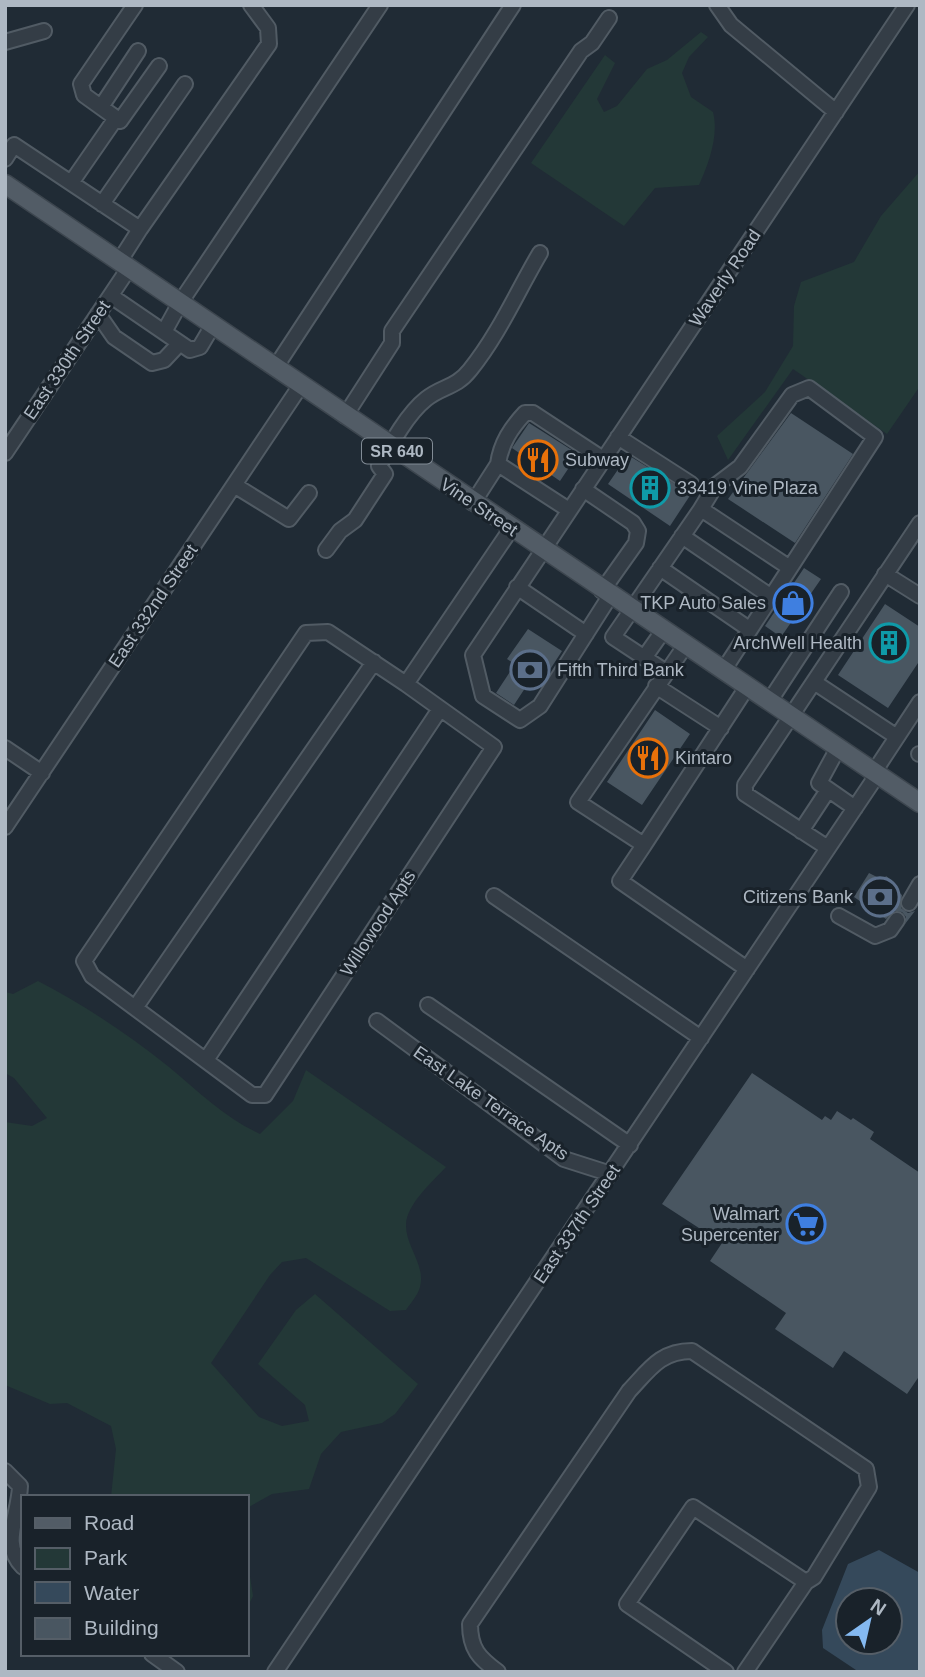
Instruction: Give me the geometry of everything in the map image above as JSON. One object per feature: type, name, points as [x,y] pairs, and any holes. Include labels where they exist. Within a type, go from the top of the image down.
[{"type":"main road","name":"Vine Street","points":[[5,184],[542,551],[920,803]]},
{"type":"street","points":[[135,5],[81,84],[84,95],[120,121],[159,66]]},
{"type":"street","name":"East 330th Street","points":[[5,453],[111,296],[140,229],[269,44],[264,19],[251,5]]},
{"type":"street","points":[[164,332],[180,303],[380,5]]},
{"type":"street","points":[[275,368],[513,5]]},
{"type":"street","points":[[718,5],[731,26],[836,112]]},
{"type":"street","name":"Waverly Road","points":[[586,634],[540,706],[520,720],[483,696],[473,655],[907,5]]},
{"type":"street","points":[[345,416],[392,343],[392,331],[581,51],[592,43],[609,18]]},
{"type":"street","points":[[5,42],[44,31]]},
{"type":"street","points":[[101,107],[138,51]]},
{"type":"street","points":[[102,204],[185,84]]},
{"type":"street","points":[[71,183],[116,118]]},
{"type":"street","points":[[5,159],[14,145],[140,229]]},
{"type":"street","points":[[326,550],[340,531],[355,520],[385,474],[379,466],[390,446],[424,400],[439,391],[454,387],[469,372],[498,331],[540,253]]},
{"type":"street","points":[[111,296],[196,351],[213,326]]},
{"type":"street","points":[[98,314],[114,337],[152,363],[164,360],[180,343]]},
{"type":"street","name":"East 332nd Street","points":[[5,827],[301,385]]},
{"type":"street","points":[[666,672],[613,637],[715,486],[740,467],[792,395],[810,388],[875,438],[723,671]]},
{"type":"street","points":[[473,503],[498,464],[500,449],[513,425],[525,413],[533,413],[603,459]]},
{"type":"street","points":[[618,437],[691,484]]},
{"type":"street","points":[[498,464],[569,510]]},
{"type":"street","points":[[233,485],[289,519],[309,493]]},
{"type":"street","points":[[517,587],[586,634],[636,542],[638,531],[633,523],[583,489]]},
{"type":"street","points":[[701,509],[790,568]]},
{"type":"street","points":[[828,848],[745,794],[744,790],[920,523]]},
{"type":"street","points":[[406,684],[511,529]]},
{"type":"street","points":[[682,536],[770,596]]},
{"type":"street","points":[[660,568],[749,629]]},
{"type":"street","points":[[885,574],[920,596]]},
{"type":"street","points":[[769,702],[841,593]]},
{"type":"street","points":[[644,657],[663,631]]},
{"type":"street","name":"Willowood Apts","points":[[328,632],[374,662],[494,747],[265,1096],[252,1095],[92,976],[84,961],[306,633],[328,632]]},
{"type":"street","points":[[644,845],[578,802],[685,646]]},
{"type":"street","points":[[135,1007],[374,662]]},
{"type":"street","points":[[814,682],[897,737]]},
{"type":"street","points":[[656,686],[721,728]]},
{"type":"street","points":[[747,687],[620,881],[747,969]]},
{"type":"street","name":"East 337th Street","points":[[275,1672],[855,808],[920,702]]},
{"type":"street","points":[[206,1060],[440,709]]},
{"type":"street","points":[[5,748],[42,773]]},
{"type":"street","points":[[838,748],[819,783],[855,808]]},
{"type":"street","points":[[802,831],[828,790]]},
{"type":"street","points":[[909,902],[920,884]]},
{"type":"street","points":[[494,896],[701,1038]]},
{"type":"street","points":[[839,916],[875,936],[890,930],[897,920]]},
{"type":"street","points":[[428,1005],[630,1145]]},
{"type":"street","name":"East Lake Terrace Apts","points":[[377,1021],[564,1159],[611,1174]]},
{"type":"street","points":[[498,1672],[479,1658],[470,1642],[470,1624],[629,1391],[657,1361],[674,1351],[692,1350],[866,1469],[869,1488],[859,1506],[814,1577],[806,1582],[745,1672]]},
{"type":"street","points":[[5,1471],[20,1486],[19,1502],[6,1528],[5,1544],[14,1561],[21,1566]]},
{"type":"street","points":[[726,1672],[627,1604],[693,1507],[806,1582]]},
{"type":"street","points":[[155,1656],[177,1672]]},
{"type":"green space","points":[[701,32],[708,37],[689,57],[682,73],[691,97],[713,112],[715,121],[712,149],[699,185],[655,188],[624,226],[531,163],[605,55],[615,63],[597,99],[604,112],[617,106],[647,69],[667,60]]},
{"type":"green space","points":[[920,171],[920,386],[887,434],[793,369],[728,460],[717,436],[765,392],[793,346],[794,306],[801,282],[854,262],[881,216]]},
{"type":"green space","points":[[38,981],[72,1000],[122,1032],[224,1112],[260,1134],[293,1101],[306,1070],[446,1167],[422,1193],[407,1216],[407,1232],[421,1279],[418,1293],[406,1310],[390,1311],[306,1258],[282,1262],[270,1275],[211,1363],[259,1417],[282,1426],[309,1421],[305,1405],[258,1364],[296,1310],[315,1294],[418,1384],[395,1414],[382,1423],[341,1432],[321,1454],[309,1489],[272,1494],[248,1507],[248,1495],[111,1495],[116,1449],[111,1426],[67,1403],[50,1404],[5,1385],[5,1122],[32,1126],[47,1118],[14,1078],[5,1073],[5,992],[13,994]]},
{"type":"green space","points":[[248,1564],[253,1596],[248,1606]]},
{"type":"water","points":[[879,1550],[920,1573],[920,1672],[859,1672],[835,1656],[904,1656],[904,1586],[839,1586],[848,1564]]},
{"type":"water","points":[[834,1600],[834,1655],[823,1648],[822,1630]]},
{"type":"building","points":[[791,413],[853,454],[795,543],[728,499]]},
{"type":"building","points":[[529,423],[578,454],[560,481],[512,448]]},
{"type":"building","name":"33419 Vine Plaza","points":[[628,455],[691,494],[670,526],[608,484]]},
{"type":"building","name":"TKP Auto Sales","points":[[804,568],[821,579],[781,637],[765,626]]},
{"type":"building","name":"ArchWell Health","points":[[885,604],[920,627],[920,660],[888,708],[838,675]]},
{"type":"building","name":"Fifth Third Bank","points":[[528,629],[562,651],[542,682],[533,676],[514,705],[496,693],[515,664],[507,659]]},
{"type":"building","name":"Kintaro","points":[[655,710],[690,734],[642,805],[607,782]]},
{"type":"building","points":[[869,873],[883,880],[886,876],[894,882],[891,886],[902,895],[901,908],[908,913],[915,911],[905,924],[906,917],[902,912],[894,911],[886,919],[854,897]]},
{"type":"building","name":"Walmart Supercenter","points":[[752,1073],[822,1120],[825,1116],[831,1120],[837,1111],[851,1120],[853,1118],[874,1132],[870,1139],[920,1173],[920,1375],[907,1394],[844,1351],[833,1368],[775,1329],[786,1313],[710,1261],[722,1243],[662,1204]]},
{"type":"place","name":"Subway","points":[[538,460]]},
{"type":"place","name":"33419 Vine Plaza","points":[[650,488]]},
{"type":"place","name":"TKP Auto Sales","points":[[793,603]]},
{"type":"place","name":"ArchWell Health","points":[[889,643]]},
{"type":"place","name":"Fifth Third Bank","points":[[530,670]]},
{"type":"place","name":"Kintaro","points":[[648,758]]},
{"type":"place","name":"Citizens Bank","points":[[880,897]]},
{"type":"place","name":"Walmart Supercenter","points":[[806,1224]]}]
